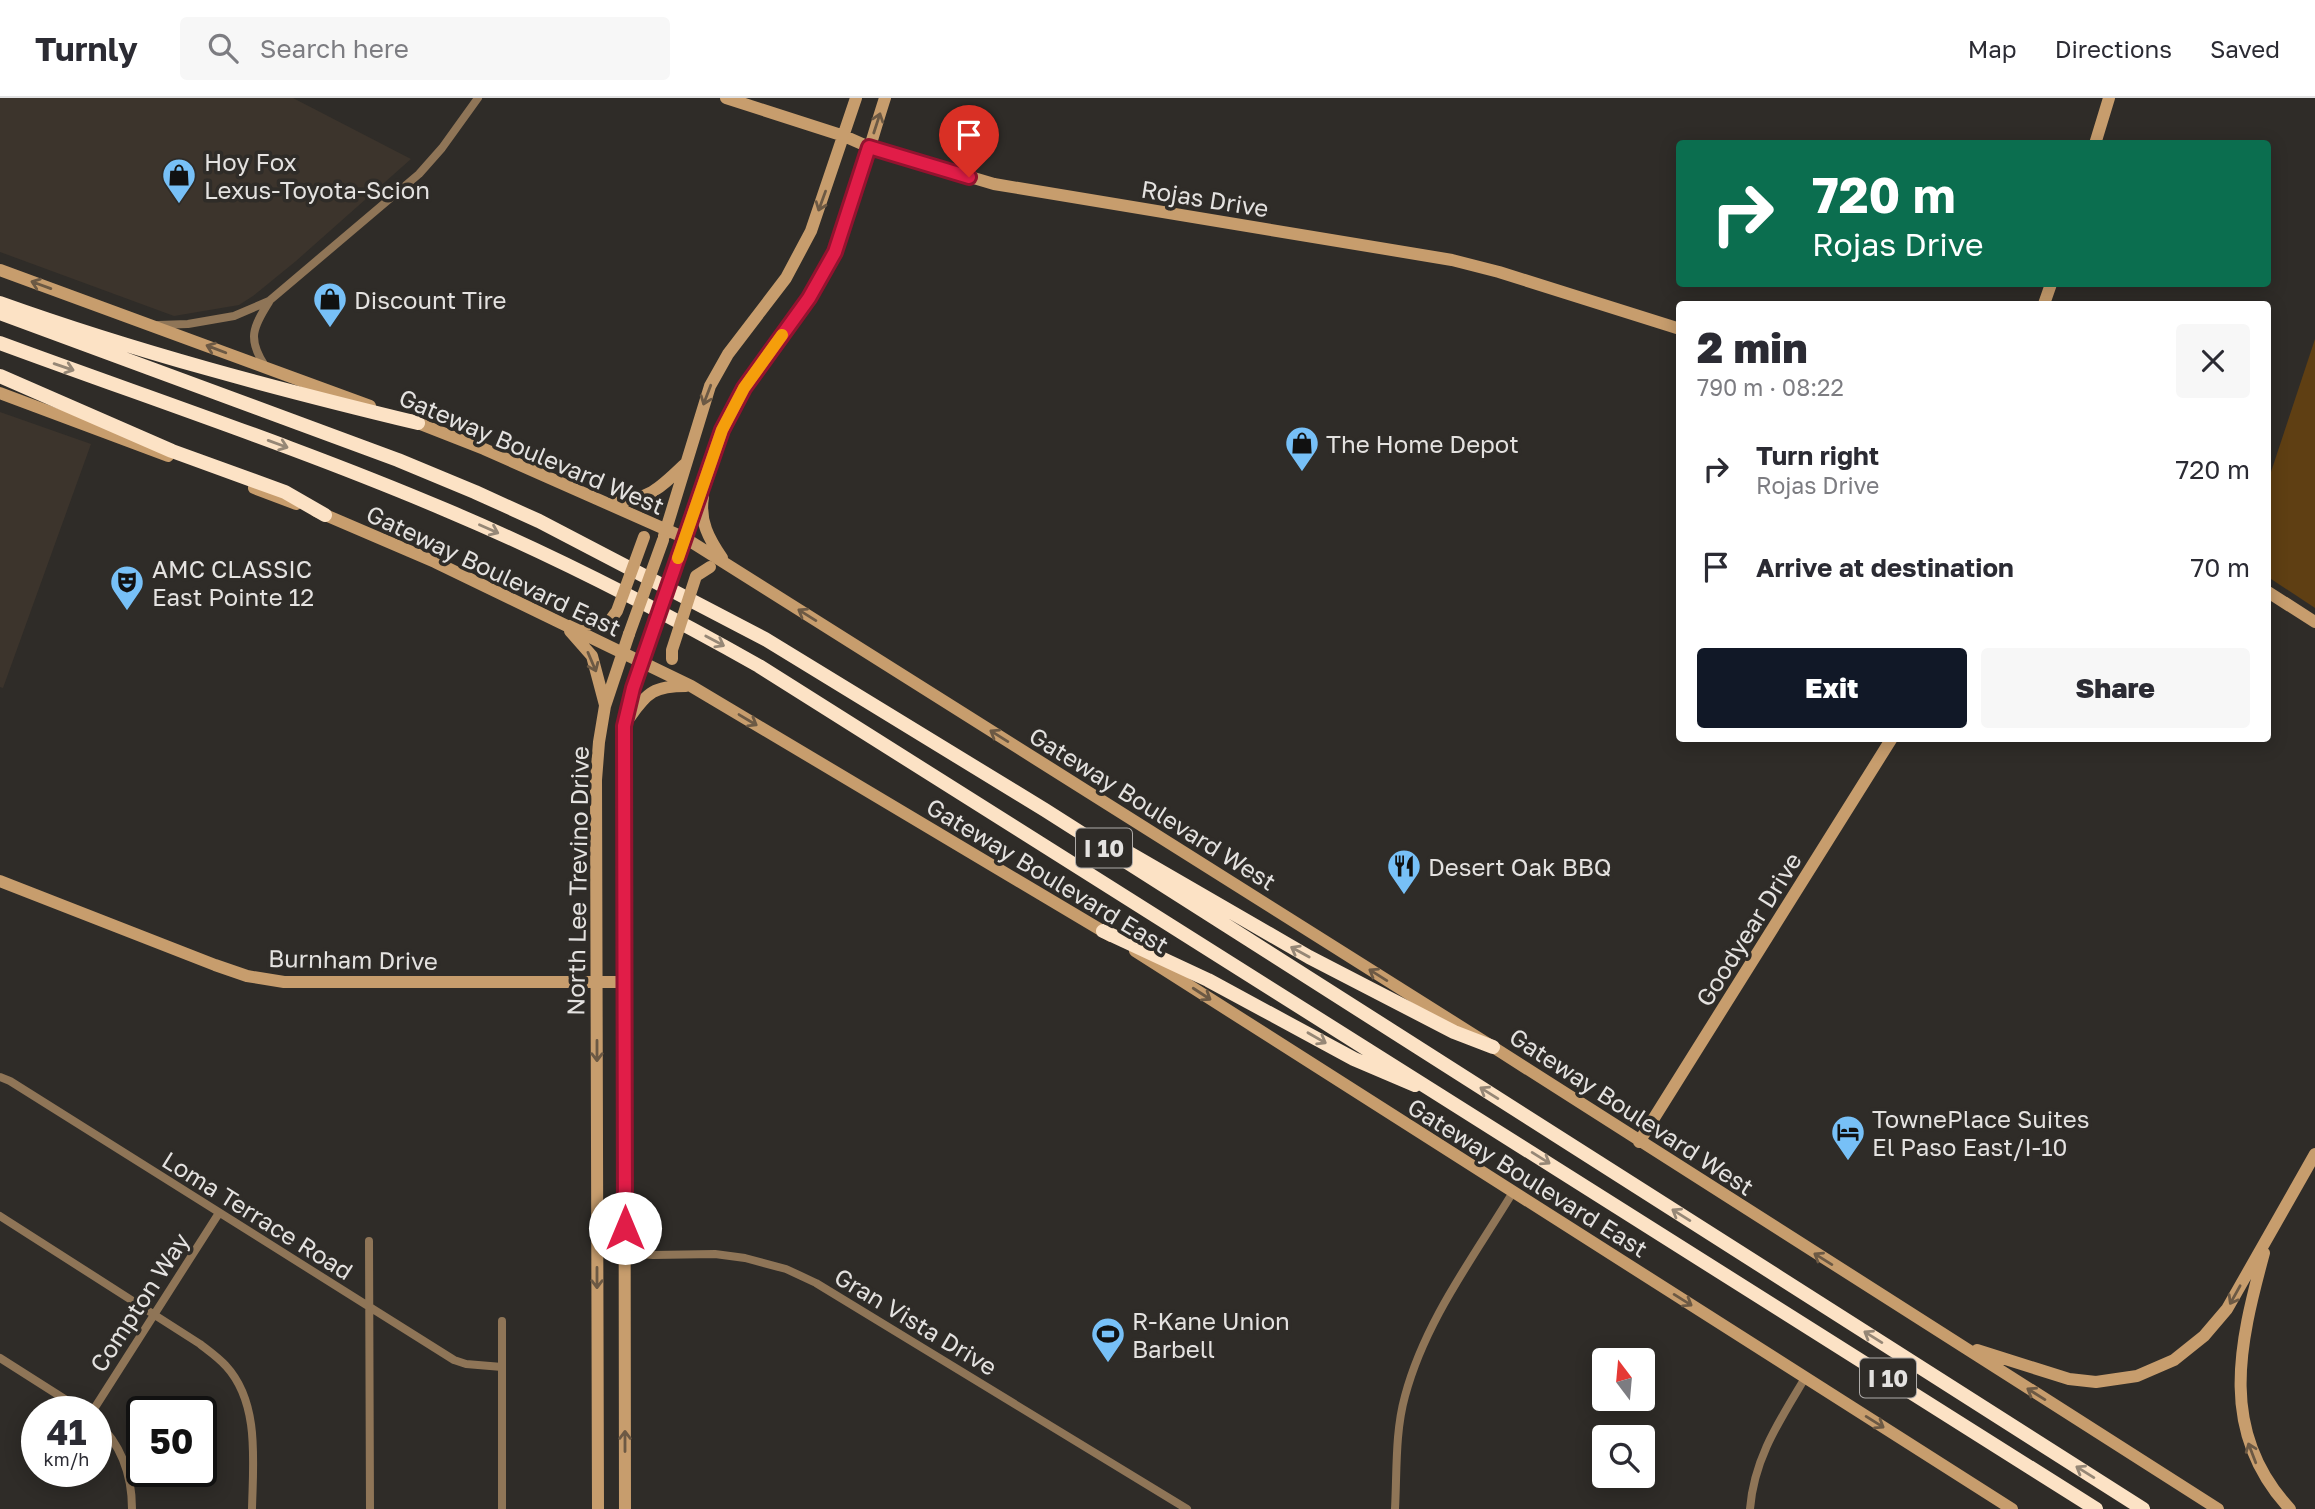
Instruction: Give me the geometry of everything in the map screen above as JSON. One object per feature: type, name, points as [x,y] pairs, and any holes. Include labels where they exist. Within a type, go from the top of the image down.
[{"type":"highway","points":[[0,303],[76,330],[221,373],[418,424]]},
{"type":"highway","name":"I 10","points":[[0,313],[386,455],[539,521],[765,639],[1045,810],[2143,1509]]},
{"type":"highway","name":"I 10","points":[[0,343],[386,485],[485,526],[615,589],[759,666],[2095,1509]]},
{"type":"highway","points":[[0,376],[172,451],[285,492],[325,514]]},
{"type":"highway","points":[[1045,810],[1129,852],[1309,957],[1454,1032],[1493,1047]]},
{"type":"highway","points":[[1103,931],[1208,980],[1354,1059],[1390,1076],[1442,1095]]},
{"type":"main road","name":"Rojas Drive","points":[[726,98],[844,136],[869,147],[994,184],[1452,260],[1502,272],[1676,328]]},
{"type":"main road","name":"North Lee Trevino Drive","points":[[598,1509],[596,780],[605,706],[664,534],[702,408],[719,368],[786,278],[811,231],[856,98]]},
{"type":"main road","name":"North Lee Trevino Drive","points":[[625,1509],[624,726],[633,688],[722,430],[744,388],[809,298],[835,252],[885,98]]},
{"type":"main road","points":[[2096,140],[2109,98]]},
{"type":"main road","name":"Gateway Boulevard West","points":[[0,270],[484,449],[631,513],[664,534],[685,538],[1493,1047],[2218,1509]]},
{"type":"main road","name":"Gateway Boulevard East","points":[[0,393],[325,514],[435,562],[691,686],[1103,931],[2012,1509]]},
{"type":"main road","points":[[609,503],[635,500],[651,494],[686,463]]},
{"type":"main road","points":[[691,686],[672,659],[672,650],[696,576],[709,567],[727,564],[709,540],[702,516],[706,473]]},
{"type":"main road","points":[[566,626],[609,622],[617,611],[644,537],[642,526],[631,513]]},
{"type":"main road","points":[[2271,594],[2315,622]]},
{"type":"main road","points":[[566,626],[592,656],[605,706]]},
{"type":"main road","points":[[624,726],[642,699],[651,692],[671,686],[691,686]]},
{"type":"main road","name":"Goodyear Drive","points":[[1639,1142],[1889,742]]},
{"type":"main road","name":"Burnham Drive","points":[[0,881],[247,976],[301,982],[624,982]]},
{"type":"main road","points":[[1959,1345],[2069,1379],[2096,1382],[2137,1376],[2174,1360],[2204,1336],[2227,1309],[2315,1154]]},
{"type":"main road","points":[[2269,1236],[2246,1327],[2241,1373],[2242,1413],[2256,1464],[2290,1509]]},
{"type":"street","points":[[151,325],[188,324],[234,316],[269,301],[419,174],[442,148],[478,98]]},
{"type":"street","points":[[267,368],[257,354],[253,336],[258,320],[269,301]]},
{"type":"street","name":"Loma Terrace Road","points":[[0,1077],[454,1360],[466,1364],[502,1367]]},
{"type":"street","points":[[1395,1509],[1402,1409],[1417,1358],[1437,1315],[1513,1192]]},
{"type":"street","name":"Compton Way","points":[[102,1396],[219,1213]]},
{"type":"street","points":[[0,1216],[201,1344],[226,1366],[237,1382],[246,1404],[252,1430],[252,1509]]},
{"type":"street","points":[[369,1241],[370,1509]]},
{"type":"street","name":"Gran Vista Drive","points":[[597,1250],[735,1256],[757,1260],[797,1274],[908,1338],[1187,1509]]},
{"type":"street","points":[[502,1321],[502,1509]]},
{"type":"street","points":[[0,1358],[60,1396]]},
{"type":"street","points":[[1750,1509],[1760,1460],[1771,1434],[1805,1378]]},
{"type":"street","points":[[112,1439],[125,1462],[130,1478],[132,1509]]},
{"type":"shaded area","name":"Hoy Fox Lexus-Toyota-Scion","points":[[0,98],[293,98],[411,159],[253,296],[239,305],[174,316],[0,252]]},
{"type":"shaded area","points":[[2315,339],[2315,608],[2271,579],[2271,472]]},
{"type":"shaded area","points":[[0,412],[91,444],[3,688],[0,687]]},
{"type":"slow traffic","points":[[678,558],[722,430],[744,388],[782,335]]},
{"type":"place","name":"Hoy Fox Lexus-Toyota-Scion","points":[[179,205]]},
{"type":"place","name":"Discount Tire","points":[[330,329]]},
{"type":"place","name":"The Home Depot","points":[[1302,473]]},
{"type":"place","name":"AMC CLASSIC East Pointe 12","points":[[127,612]]},
{"type":"place","name":"Desert Oak BBQ","points":[[1404,896]]},
{"type":"place","name":"TownePlace Suites El Paso East/I-10","points":[[1848,1162]]},
{"type":"place","name":"R-Kane Union Barbell","points":[[1108,1364]]},
{"type":"route","points":[[625,1228],[624,726],[633,688],[722,430],[744,388],[809,298],[835,252],[869,147],[969,177]]}]
